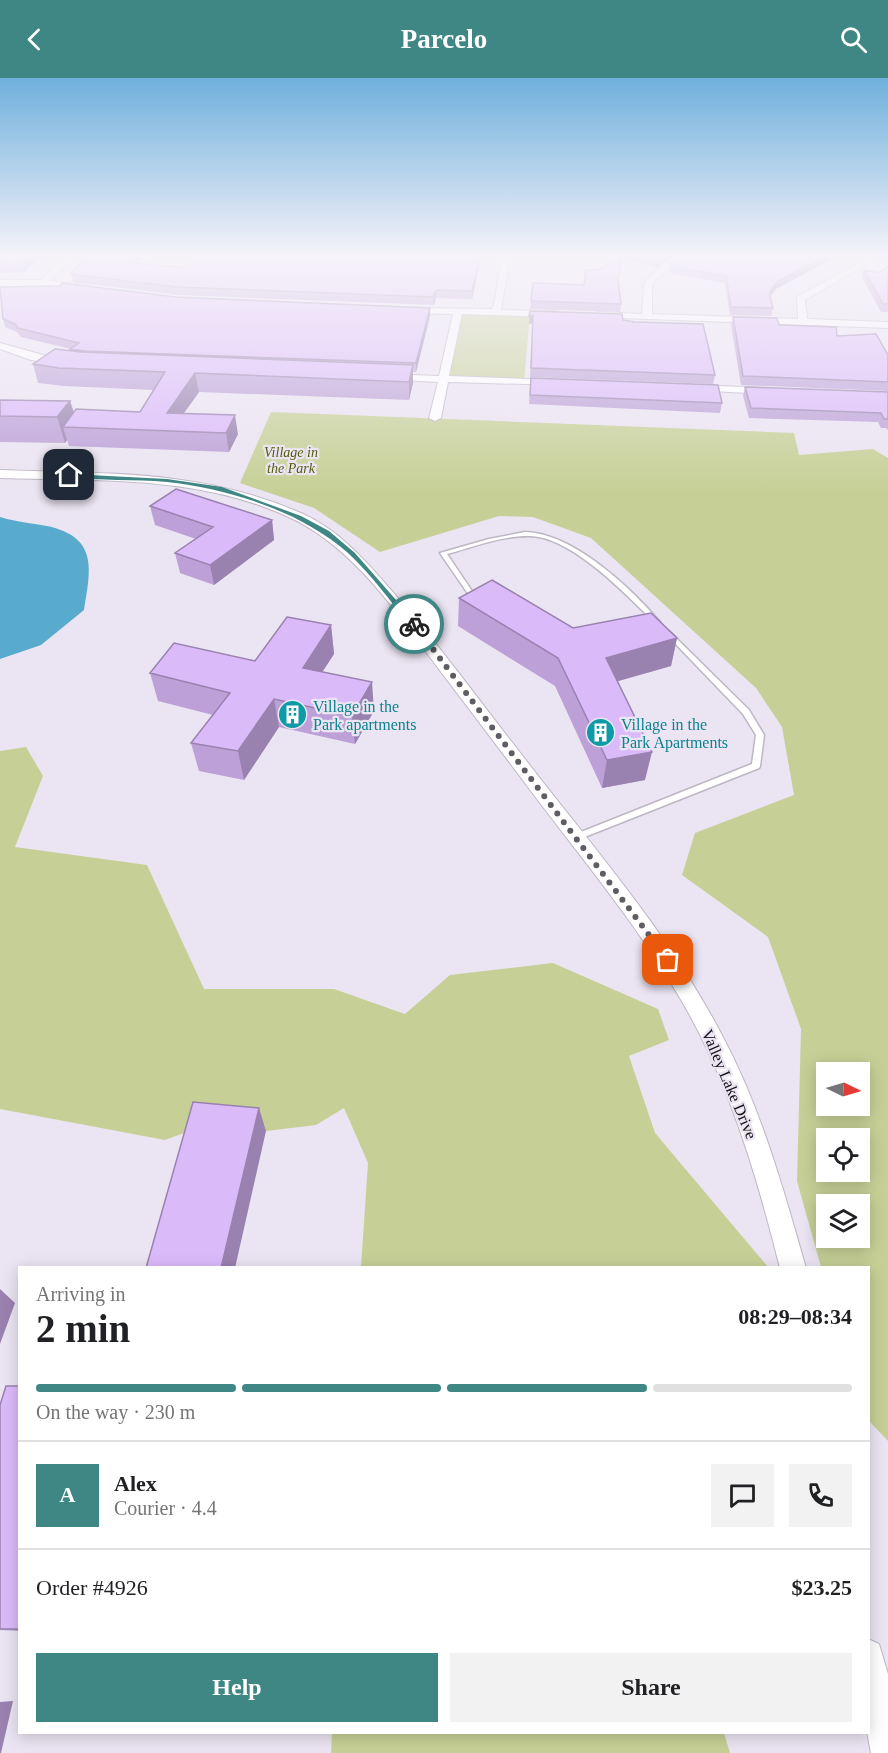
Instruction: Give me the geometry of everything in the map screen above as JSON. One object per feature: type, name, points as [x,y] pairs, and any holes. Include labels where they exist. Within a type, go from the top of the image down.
[{"type":"street","points":[[435,418],[446,379],[454,335]]},
{"type":"street","points":[[0,346],[41,359],[77,364]]},
{"type":"street","points":[[374,376],[571,384]]},
{"type":"street","points":[[676,388],[782,392]]},
{"type":"street","name":"Valley Lake Drive","points":[[0,474],[167,480],[222,489],[299,517],[326,532],[352,554],[410,620],[668,960],[717,1046],[765,1165],[792,1266]]},
{"type":"street","points":[[870,1665],[888,1753]]},
{"type":"lane","points":[[475,600],[443,553],[534,534],[570,547],[639,603],[746,712],[760,735],[756,766],[574,838]]},
{"type":"green space","points":[[454,335],[528,335],[524,382],[446,379]]},
{"type":"green space","name":"Village in the Park","points":[[271,412],[794,433],[799,455],[873,449],[888,458],[888,1441],[870,1422],[870,1266],[821,1266],[797,1181],[801,1029],[768,937],[682,875],[695,833],[794,795],[782,727],[756,688],[591,538],[533,517],[499,516],[380,552],[314,508],[240,483]]},
{"type":"green space","points":[[26,747],[43,776],[15,847],[147,865],[204,989],[334,989],[405,1014],[450,975],[553,963],[658,1009],[669,1040],[629,1056],[655,1133],[767,1266],[361,1266],[368,1163],[344,1108],[316,1125],[266,1131],[203,1126],[165,1140],[0,1109],[0,751]]},
{"type":"green space","points":[[332,1734],[724,1734],[730,1753],[331,1753]]},
{"type":"water","points":[[0,517],[64,531],[83,547],[89,568],[84,610],[41,645],[0,659]]},
{"type":"building","points":[[47,335],[423,335],[416,363],[70,349],[79,343]]},
{"type":"building","points":[[532,335],[706,335],[715,375],[531,368]]},
{"type":"building","points":[[736,335],[877,335],[888,355],[888,382],[743,376]]},
{"type":"building","points":[[55,349],[81,352],[413,365],[409,382],[195,373],[167,413],[235,415],[226,433],[63,427],[76,409],[140,412],[165,372],[59,368],[33,364]]},
{"type":"building","points":[[531,378],[718,385],[722,403],[530,395]]},
{"type":"building","points":[[745,387],[888,392],[888,419],[884,419],[881,413],[751,408]]},
{"type":"building","points":[[0,400],[70,401],[57,417],[0,416]]},
{"type":"building","points":[[176,489],[272,520],[210,565],[175,553],[213,527],[150,506]]},
{"type":"building","points":[[492,580],[573,628],[651,613],[677,638],[606,658],[652,752],[607,760],[558,658],[459,598]]},
{"type":"building","points":[[287,617],[331,625],[303,668],[372,682],[352,716],[274,699],[238,751],[191,743],[230,693],[150,673],[174,643],[255,661]]},
{"type":"building","points":[[193,1102],[259,1108],[221,1266],[147,1266]]},
{"type":"building","points":[[6,1386],[18,1386],[18,1629],[0,1629],[0,1405]]},
{"type":"way so far","points":[[414,624],[668,960]]},
{"type":"place","name":"Village in the Park apartments","points":[[292,715]]},
{"type":"place","name":"Village in the Park Apartments","points":[[600,733]]},
{"type":"route","points":[[69,475],[167,480],[222,489],[299,517],[326,532],[352,554],[414,624]]}]
